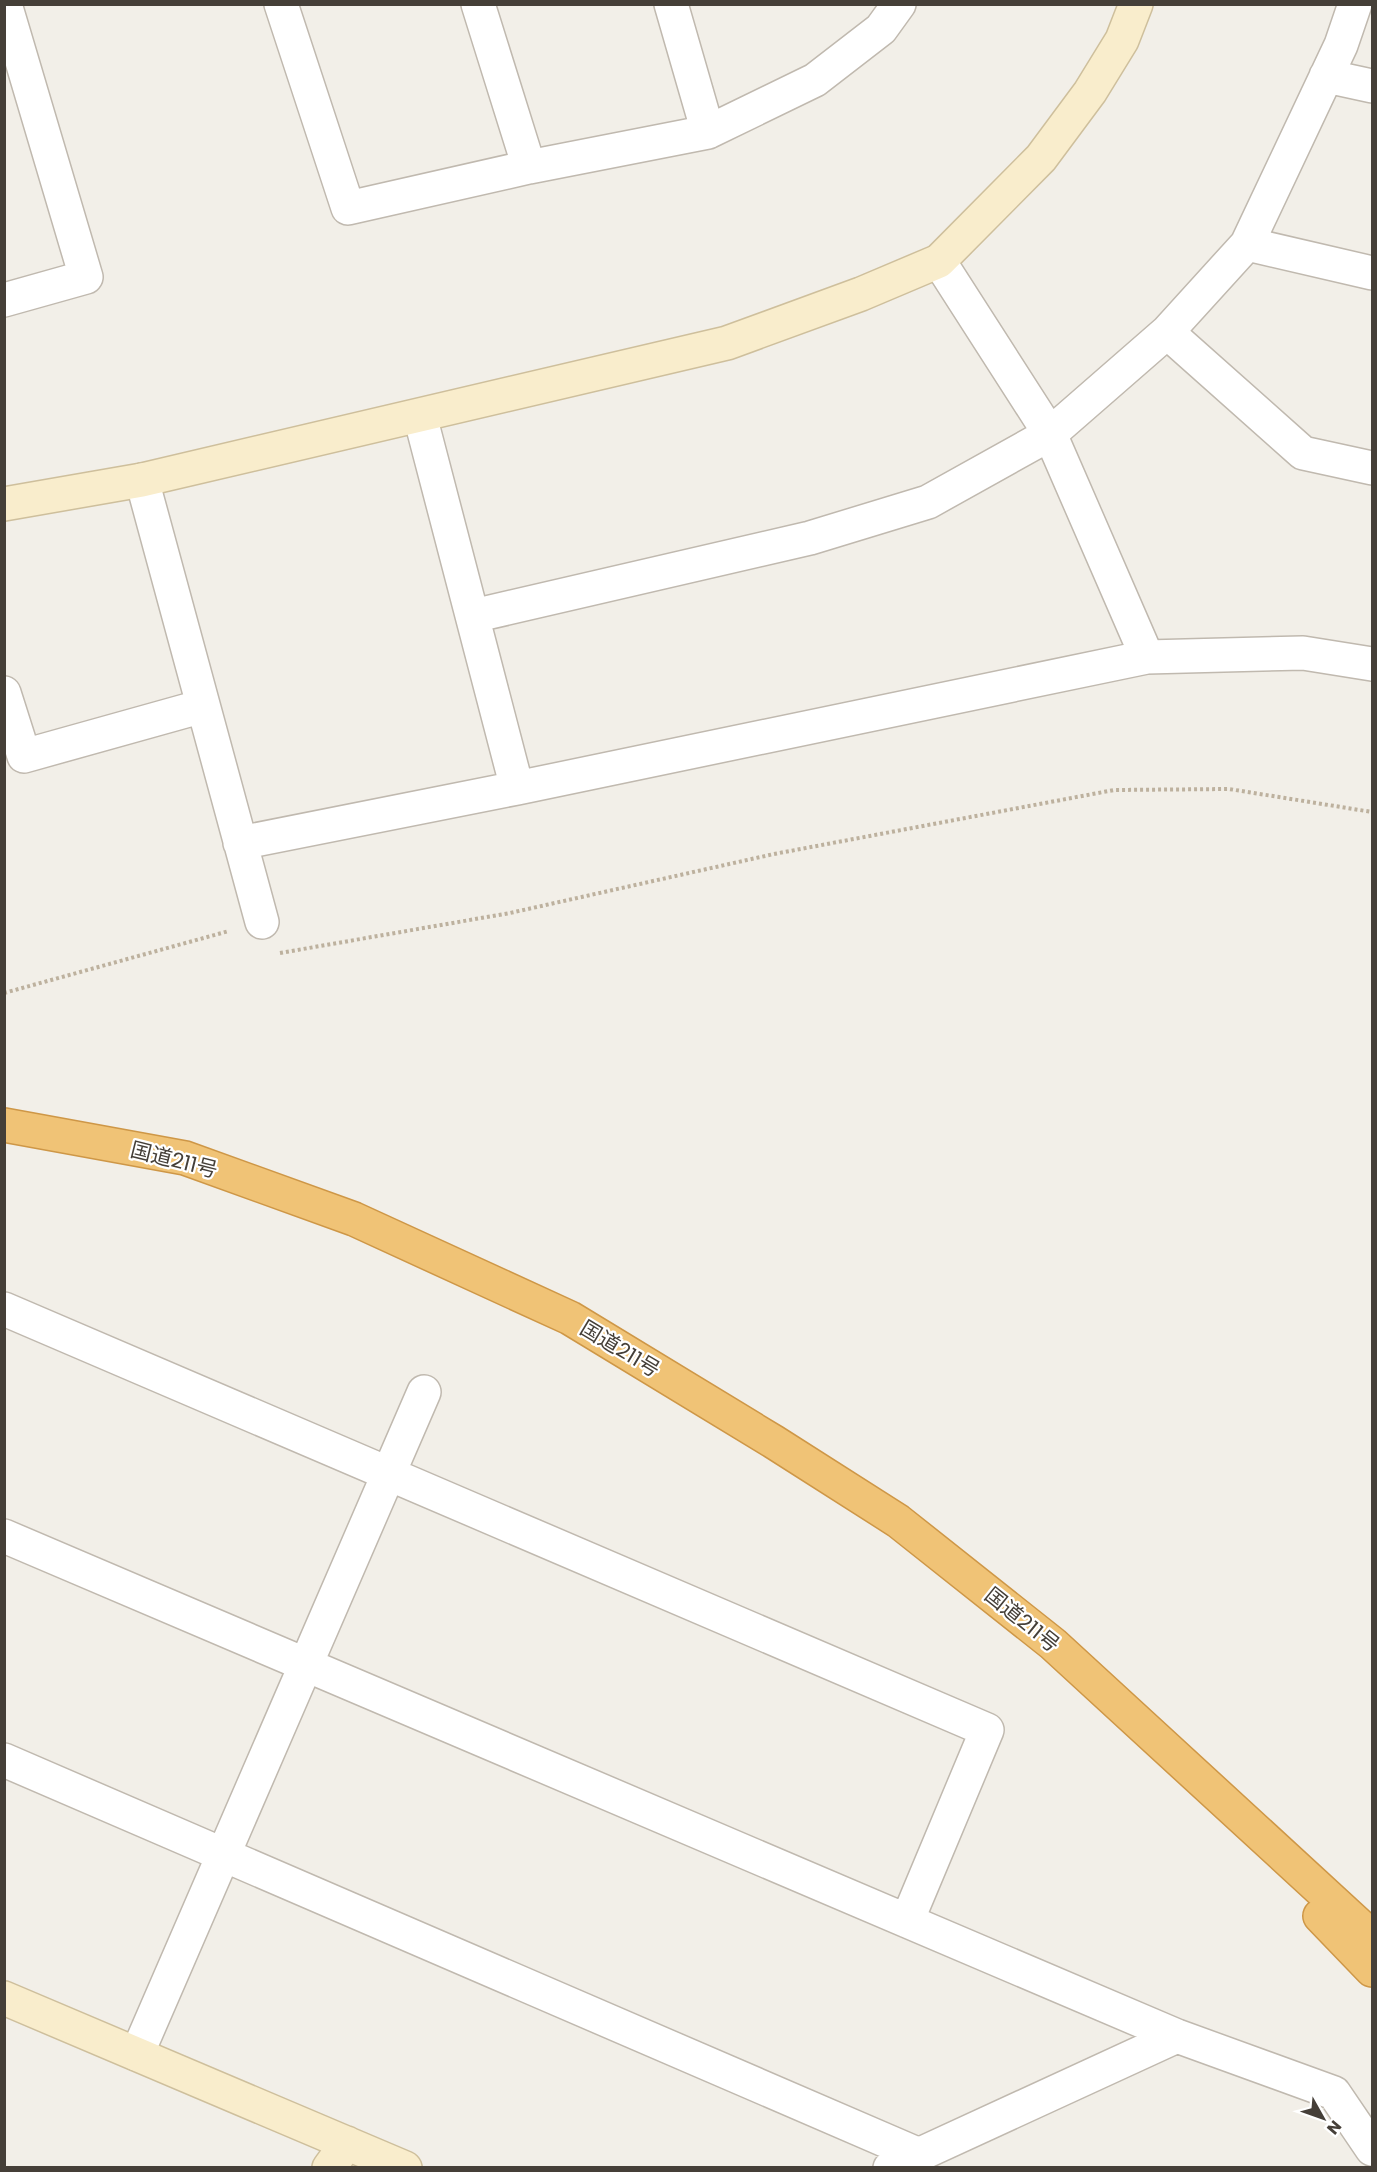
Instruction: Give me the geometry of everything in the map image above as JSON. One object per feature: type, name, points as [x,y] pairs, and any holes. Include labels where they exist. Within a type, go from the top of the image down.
[{"type":"highway","name":"国道211号","points":[[4,1125],[185,1158],[354,1219],[570,1318],[774,1442],[898,1521],[1053,1644],[1372,1936]]},
{"type":"highway","name":"国道211号","points":[[1152,1734],[1372,1970]]},
{"type":"street","points":[[4,300],[86,277],[5,4]]},
{"type":"street","points":[[281,4],[348,208],[529,167],[708,132],[815,80],[881,29],[899,4]]},
{"type":"street","points":[[478,4],[529,167]]},
{"type":"street","points":[[671,4],[708,132]]},
{"type":"street","points":[[4,504],[142,480],[727,343],[861,294],[939,261],[1041,158],[1090,92],[1122,39],[1136,4]]},
{"type":"street","points":[[473,616],[810,538],[928,502],[1050,434],[1167,332],[1247,244],[1341,45],[1355,4]]},
{"type":"street","points":[[1326,76],[1372,86]]},
{"type":"street","points":[[1247,244],[1372,273]]},
{"type":"street","points":[[939,261],[1050,434],[1147,657]]},
{"type":"street","points":[[1167,332],[1303,453],[1372,468]]},
{"type":"street","points":[[420,416],[517,788]]},
{"type":"street","points":[[142,480],[262,922]]},
{"type":"street","points":[[240,843],[1147,657],[1303,653],[1372,664]]},
{"type":"street","points":[[4,693],[24,756],[203,706]]},
{"type":"street","points":[[4,1309],[987,1730],[907,1921]]},
{"type":"street","points":[[137,2054],[424,1392]]},
{"type":"street","points":[[4,1536],[1177,2036],[1334,2093],[1372,2149]]},
{"type":"street","points":[[4,1760],[224,1853],[904,2161],[1177,2036]]},
{"type":"street","points":[[4,1998],[137,2054],[338,2155],[405,2168]]},
{"type":"path","points":[[4,993],[262,922],[274,954],[510,913],[774,854],[1114,790],[1229,789],[1372,812]]}]
